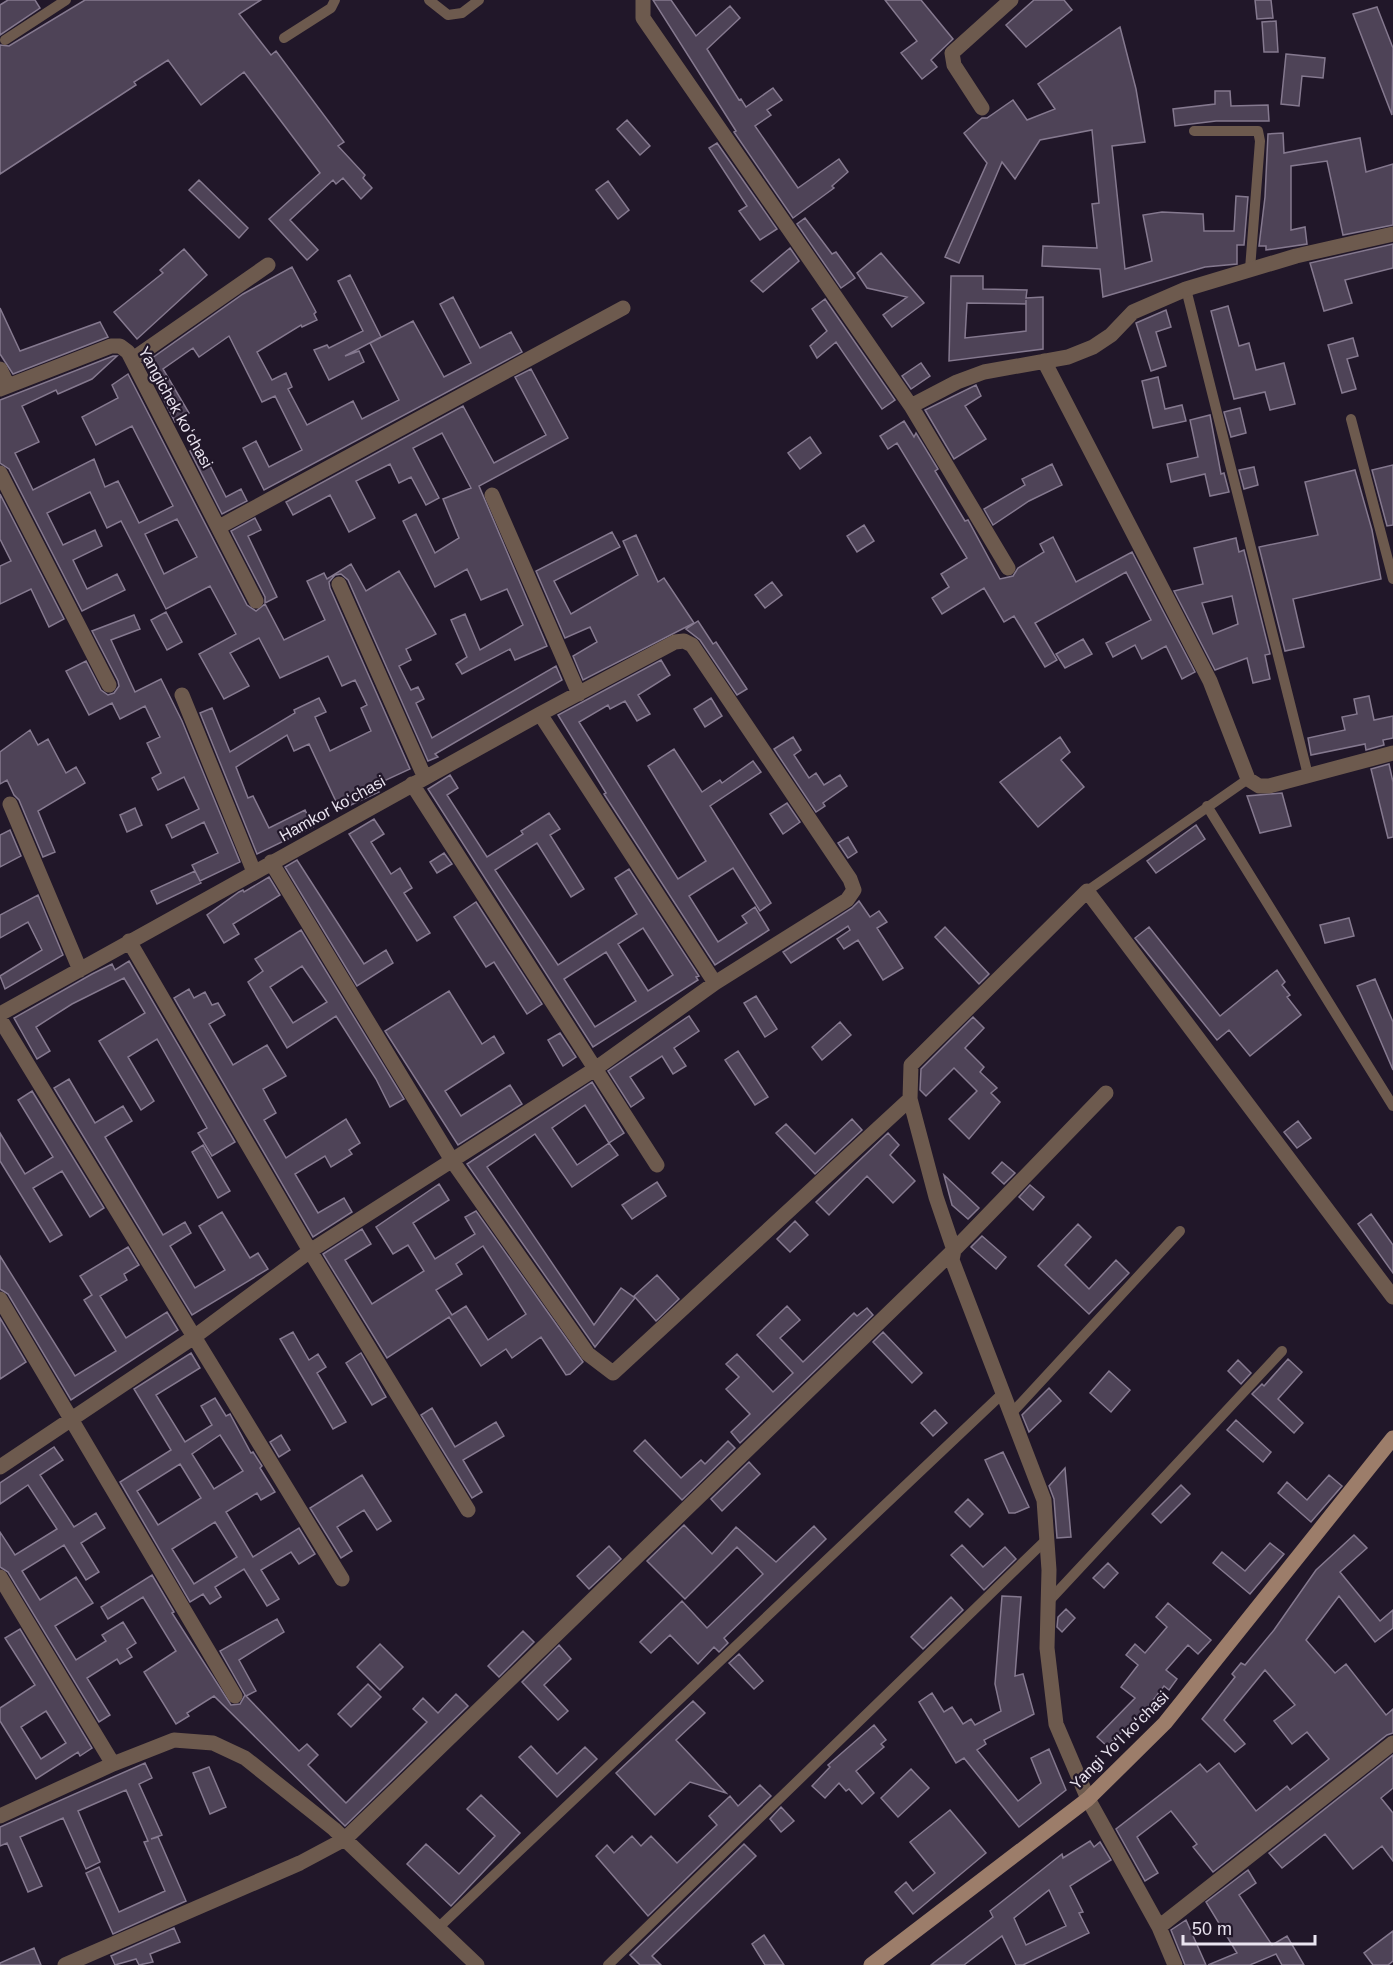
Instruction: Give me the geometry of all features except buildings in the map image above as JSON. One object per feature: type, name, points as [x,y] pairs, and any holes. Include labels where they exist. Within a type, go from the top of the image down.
[{"type":"street","points":[[643,0],[643,18],[911,406],[1008,568]]},
{"type":"street","points":[[982,108],[954,65],[952,53],[1011,0]]},
{"type":"street","points":[[911,406],[957,382],[984,372],[1068,357],[1093,347],[1111,335],[1133,312],[1186,289],[1296,256],[1393,234]]},
{"type":"street","points":[[133,359],[268,265]]},
{"type":"street","points":[[219,526],[623,308]]},
{"type":"street","name":"Yangichek koʻchasi","points":[[4,387],[111,346],[120,346],[133,359],[256,602]]},
{"type":"street","points":[[1044,361],[1210,681],[1248,779],[1259,786],[1393,753]]},
{"type":"street","points":[[0,369],[4,387]]},
{"type":"street","points":[[0,473],[109,685]]},
{"type":"street","points":[[492,495],[579,694]]},
{"type":"street","points":[[339,584],[419,781],[657,1166]]},
{"type":"street","name":"Hamkor koʻchasi","points":[[0,1014],[540,714],[675,642],[684,641],[692,645],[700,656],[850,879],[854,890],[848,900],[715,983]]},
{"type":"street","points":[[182,695],[254,872]]},
{"type":"street","points":[[0,1467],[194,1337],[310,1251],[596,1070],[715,983],[540,714]]},
{"type":"street","points":[[10,804],[80,970]]},
{"type":"street","points":[[272,862],[453,1162],[588,1354],[613,1373],[910,1099]]},
{"type":"street","points":[[1175,1965],[1159,1927],[1088,1799],[1056,1724],[1047,1648],[1047,1539],[1044,1500],[952,1260],[954,1250],[936,1197],[910,1099],[911,1065],[1087,891],[1393,1297]]},
{"type":"street","points":[[129,941],[310,1251],[468,1510]]},
{"type":"street","points":[[0,1019],[342,1579]]},
{"type":"street","points":[[65,1965],[300,1863],[345,1839],[954,1250],[1106,1093]]},
{"type":"street","points":[[0,1299],[235,1696]]},
{"type":"street","name":"Yangi Yoʻl koʻchasi","points":[[871,1965],[1088,1799],[1165,1723],[1393,1438]]},
{"type":"street","points":[[0,1577],[113,1764]]},
{"type":"street","points":[[0,1816],[113,1764],[174,1740],[213,1743],[245,1758],[345,1839],[477,1965]]},
{"type":"street","points":[[1159,1927],[1393,1743]]},
{"type":"lane","points":[[5,40],[66,0]]},
{"type":"lane","points":[[284,38],[331,8],[334,0]]},
{"type":"lane","points":[[429,0],[448,15],[462,13],[479,0]]},
{"type":"lane","points":[[1194,131],[1258,131],[1260,141],[1250,269]]},
{"type":"lane","points":[[1186,289],[1308,775]]},
{"type":"lane","points":[[1351,419],[1393,579]]},
{"type":"lane","points":[[1087,891],[1248,779]]},
{"type":"lane","points":[[1207,806],[1393,1106]]},
{"type":"lane","points":[[1010,1415],[1180,1232]]},
{"type":"lane","points":[[1048,1602],[1282,1351]]},
{"type":"lane","points":[[438,1928],[1002,1394]]},
{"type":"lane","points":[[608,1965],[1047,1539]]}]
